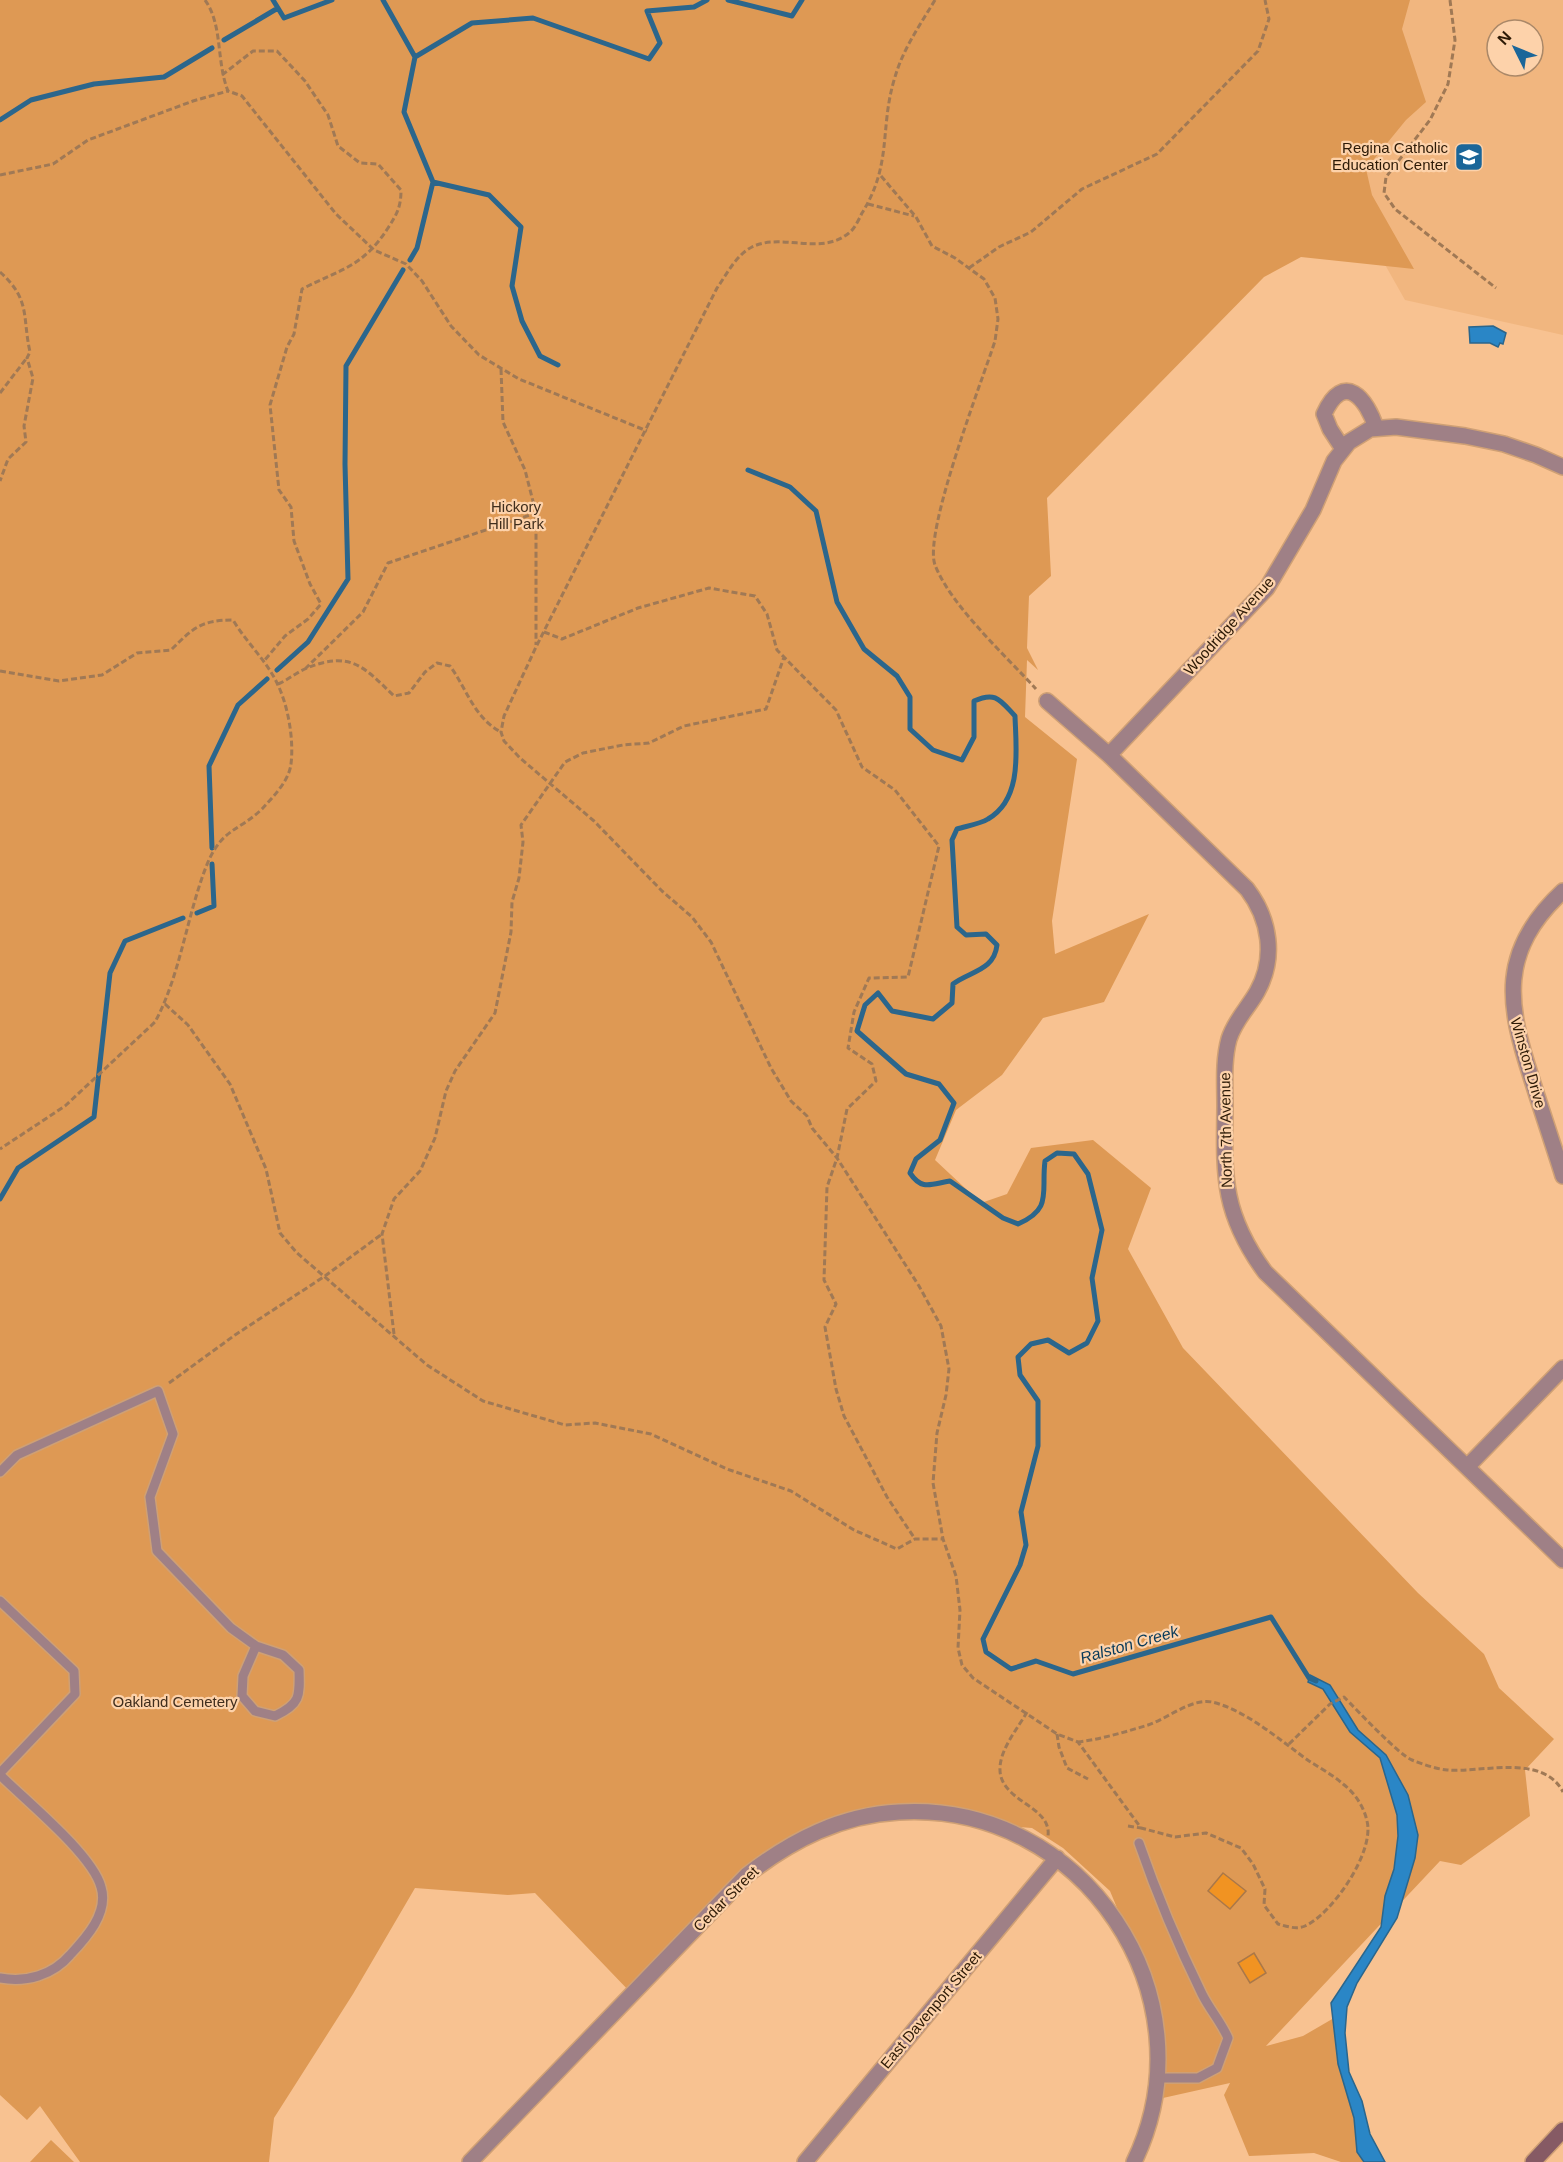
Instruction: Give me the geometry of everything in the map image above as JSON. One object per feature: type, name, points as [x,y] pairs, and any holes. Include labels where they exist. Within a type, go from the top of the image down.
[{"type":"main road","points":[[1533,2162],[1563,2130]]},
{"type":"street","points":[[1343,449],[1330,429],[1324,414],[1330,402],[1340,394],[1352,392],[1361,398],[1370,408],[1376,429]]},
{"type":"street","name":"Woodridge Avenue","points":[[1109,755],[1267,588],[1313,510],[1334,461],[1343,449],[1370,429],[1396,427],[1466,436],[1536,455],[1563,467]]},
{"type":"street","name":"North 7th Avenue","points":[[1047,701],[1109,755],[1247,889],[1265,925],[1269,956],[1264,977],[1257,994],[1240,1016],[1230,1036],[1225,1058],[1225,1180],[1229,1202],[1244,1240],[1265,1272],[1563,1560]]},
{"type":"street","name":"Winston Drive","points":[[1563,891],[1532,926],[1520,952],[1514,974],[1512,1002],[1515,1030],[1563,1176]]},
{"type":"street","points":[[1467,1467],[1563,1368]]},
{"type":"street","name":"Cedar Street","points":[[470,2162],[747,1875],[773,1854],[802,1837],[833,1824],[866,1816],[899,1812],[932,1812],[998,1826],[1051,1855],[1101,1899],[1121,1926],[1137,1956],[1149,1988],[1156,2021],[1157,2078],[1152,2115],[1134,2162]]},
{"type":"street","name":"East Davenport Street","points":[[805,2162],[1051,1855]]},
{"type":"lane","points":[[0,1472],[17,1455],[158,1391],[173,1434],[150,1497],[157,1551],[231,1628],[256,1646],[283,1655],[299,1670],[300,1693],[293,1707],[275,1716],[255,1711],[242,1696],[243,1676],[256,1646]]},
{"type":"lane","points":[[0,1601],[74,1671],[75,1694],[0,1774],[87,1860],[102,1888],[100,1912],[87,1936],[60,1966],[32,1979],[0,1978]]},
{"type":"lane","points":[[1139,1843],[1177,1941],[1204,1997],[1223,2025],[1228,2038],[1217,2068],[1198,2078],[1157,2078]]},
{"type":"path","points":[[205,0],[218,32],[218,52],[222,75],[228,91]]},
{"type":"path","points":[[935,0],[910,41],[895,75],[890,96],[881,176],[868,204],[851,232],[843,236],[826,243],[763,244],[752,247],[734,262],[717,288],[536,647],[504,716],[501,732],[504,741],[692,916],[711,942],[781,1085],[837,1158],[919,1286],[941,1326],[949,1369],[946,1395],[937,1433],[933,1483],[943,1539],[956,1576],[960,1610],[958,1648],[962,1665],[973,1678],[1058,1734],[1078,1742],[1141,1828]]},
{"type":"path","points":[[969,268],[999,247],[1031,232],[1082,189],[1157,154],[1258,51],[1269,19],[1265,0]]},
{"type":"path","points":[[1450,0],[1455,40],[1448,84],[1430,120],[1386,177],[1384,193],[1395,209],[1496,288]]},
{"type":"path","points":[[222,75],[253,51],[277,51],[305,81],[328,115],[338,146],[360,163],[378,164],[401,190],[401,208],[374,250],[352,266],[302,289],[294,334],[287,347],[270,405],[279,490],[291,507],[294,541],[310,584],[321,604],[308,619],[285,636],[264,661]]},
{"type":"path","points":[[0,175],[53,164],[88,140],[193,101],[228,91],[242,96],[281,143],[309,183],[336,214],[374,250],[406,264],[422,281],[451,326],[479,355],[501,369],[590,410],[646,431]]},
{"type":"path","points":[[881,176],[916,217],[932,246],[984,279],[995,298],[998,319],[988,363],[938,515],[934,562],[958,603],[1047,701]]},
{"type":"path","points":[[868,204],[916,217]]},
{"type":"path","points":[[0,272],[20,294],[26,312],[25,330],[30,352],[0,393]]},
{"type":"path","points":[[0,481],[8,459],[26,442],[24,426],[33,378],[27,358]]},
{"type":"path","points":[[501,369],[503,422],[525,470],[536,513],[536,647]]},
{"type":"path","points":[[305,669],[363,612],[388,563],[536,513]]},
{"type":"path","points":[[544,632],[562,639],[638,608],[709,588],[755,596],[767,614],[777,650],[836,710],[862,767],[895,790],[939,846],[908,977],[869,978],[854,1012],[848,1048],[872,1064],[876,1081],[847,1109],[837,1158],[827,1187],[824,1280],[836,1304],[825,1327],[836,1389],[844,1416],[887,1497],[915,1539]]},
{"type":"path","points":[[0,671],[59,681],[102,675],[137,653],[171,650],[193,628],[213,620],[233,620],[244,639],[264,661],[278,684],[288,715],[291,765],[277,794],[254,816],[225,834],[209,861],[184,932],[183,949],[176,964],[165,1004],[156,1022],[65,1106],[0,1149]]},
{"type":"path","points":[[394,1336],[382,1234],[394,1199],[420,1171],[435,1138],[446,1090],[455,1071],[495,1013],[511,932],[512,902],[519,878],[523,842],[520,825],[552,784],[565,762],[583,753],[623,745],[649,743],[684,726],[766,709],[784,657]]},
{"type":"path","points":[[278,684],[305,669],[331,662],[348,662],[366,668],[394,696],[409,693],[425,672],[437,663],[450,666],[478,713],[492,727],[501,732]]},
{"type":"path","points":[[165,1004],[188,1025],[230,1084],[266,1169],[280,1233],[325,1276],[427,1365],[483,1401],[565,1425],[595,1423],[651,1434],[727,1469],[791,1491],[874,1540],[897,1549],[915,1539],[943,1539]]},
{"type":"path","points":[[158,1391],[382,1234]]},
{"type":"path","points":[[1289,1744],[1330,1704],[1344,1697],[1409,1759],[1444,1770],[1506,1767],[1545,1773],[1560,1785],[1563,1792]]},
{"type":"path","points":[[1078,1742],[1117,1735],[1151,1724],[1186,1707],[1211,1702],[1246,1717],[1289,1744],[1344,1784],[1359,1801],[1368,1824],[1366,1845],[1348,1883],[1335,1900],[1304,1926],[1294,1928],[1278,1924],[1264,1905],[1264,1889],[1253,1864],[1241,1848],[1206,1833],[1175,1837],[1128,1826]]},
{"type":"path","points":[[1027,1712],[1007,1747],[1000,1767],[1005,1783],[1014,1797],[1041,1815],[1048,1825],[1051,1855]]},
{"type":"path","points":[[1058,1734],[1059,1747],[1067,1768],[1088,1779]]},
{"type":"shaded area","name":"Regina Catholic Education Center","points":[[1280,0],[1563,0],[1563,335],[1405,300],[1345,194],[1406,119]]},
{"type":"green space","name":"Hickory Hill Park","points":[[0,0],[1410,0],[1402,29],[1426,102],[1406,120],[1366,169],[1372,195],[1414,269],[1301,257],[1264,277],[1047,498],[1051,576],[1029,596],[1027,648],[1038,670],[1027,660],[1025,717],[1077,759],[1052,921],[1055,954],[1149,914],[1104,1002],[1043,1018],[1002,1075],[956,1110],[935,1160],[981,1203],[1007,1194],[1031,1148],[1093,1140],[1151,1188],[1128,1249],[1183,1348],[1418,1593],[1484,1654],[1499,1688],[1554,1739],[1525,1770],[1530,1816],[1461,1865],[1440,1861],[1266,2046],[1303,2036],[1334,2018],[1338,2064],[1354,2118],[1357,2152],[1364,2162],[1341,2162],[1314,2153],[1249,2156],[1224,2095],[1230,2083],[1154,2100],[1156,2021],[1137,1956],[1110,1891],[1063,1848],[1032,1828],[866,1816],[747,1875],[632,1994],[535,1893],[508,1895],[415,1888],[353,1994],[274,2118],[269,2162],[80,2162],[40,2106],[27,2120],[0,2095]]},
{"type":"green space","points":[[51,2140],[74,2162],[30,2162]]},
{"type":"water","points":[[1493,326],[1506,333],[1503,344],[1500,343],[1498,347],[1490,343],[1470,343],[1469,327]]},
{"type":"water","points":[[1310,1675],[1330,1685],[1358,1730],[1386,1755],[1408,1795],[1418,1835],[1415,1858],[1397,1918],[1357,1983],[1347,2007],[1345,2033],[1349,2072],[1362,2101],[1370,2134],[1385,2162],[1364,2162],[1357,2152],[1354,2118],[1338,2064],[1331,2003],[1381,1927],[1385,1896],[1394,1869],[1398,1836],[1397,1815],[1380,1758],[1350,1732],[1323,1689],[1308,1682]]},
{"type":"building","points":[[1223,1873],[1246,1891],[1230,1909],[1208,1891]]},
{"type":"building","points":[[1254,1953],[1266,1973],[1250,1983],[1238,1963]]},
{"type":"waterway","points":[[273,0],[284,18],[332,0]]},
{"type":"waterway","points":[[383,0],[415,57]]},
{"type":"waterway","name":"Ralston Creek","points":[[558,365],[540,356],[522,321],[512,286],[521,227],[489,195],[433,182],[404,112],[415,57],[472,23],[533,18],[649,59],[660,43],[647,11],[694,7],[707,0]]},
{"type":"waterway","name":"Ralston Creek","points":[[728,0],[792,16],[802,0]]},
{"type":"waterway","points":[[224,40],[278,8]]},
{"type":"waterway","points":[[0,120],[31,100],[94,84],[164,77],[212,48]]},
{"type":"waterway","points":[[410,260],[417,248],[433,182]]},
{"type":"waterway","points":[[277,670],[308,642],[348,579],[345,464],[346,366],[403,270]]},
{"type":"waterway","name":"Ralston Creek","points":[[748,470],[790,487],[816,511],[837,602],[864,649],[897,676],[910,697],[910,729],[933,750],[962,760],[974,737],[974,701],[993,697],[1015,716],[1015,772],[1007,799],[988,819],[957,829],[952,840],[957,927],[966,935],[986,934],[997,945],[995,954],[986,965],[953,984],[952,1003],[933,1019],[892,1011],[878,993],[865,1005],[857,1031],[906,1074],[939,1084],[954,1103],[940,1140],[916,1159],[910,1173],[914,1179],[927,1185],[950,1181],[1003,1218],[1018,1224],[1029,1218],[1041,1206],[1045,1161],[1057,1153],[1074,1154],[1088,1174],[1102,1230],[1092,1278],[1098,1321],[1087,1343],[1069,1353],[1048,1340],[1031,1344],[1018,1357],[1020,1375],[1038,1401],[1038,1446],[1021,1512],[1026,1545],[1020,1565],[983,1639],[986,1652],[1011,1669],[1036,1661],[1073,1674],[1271,1617],[1309,1678],[1316,1681]]},
{"type":"waterway","points":[[212,848],[209,766],[238,705],[267,679]]},
{"type":"waterway","points":[[197,913],[214,906],[212,864]]},
{"type":"waterway","points":[[0,1199],[18,1168],[94,1117],[110,973],[125,941],[183,918]]},
{"type":"place","name":"Regina Catholic Education Center","points":[[1469,157]]},
{"type":"park label","name":"Oakland Cemetery","points":[[175,1702]]}]
